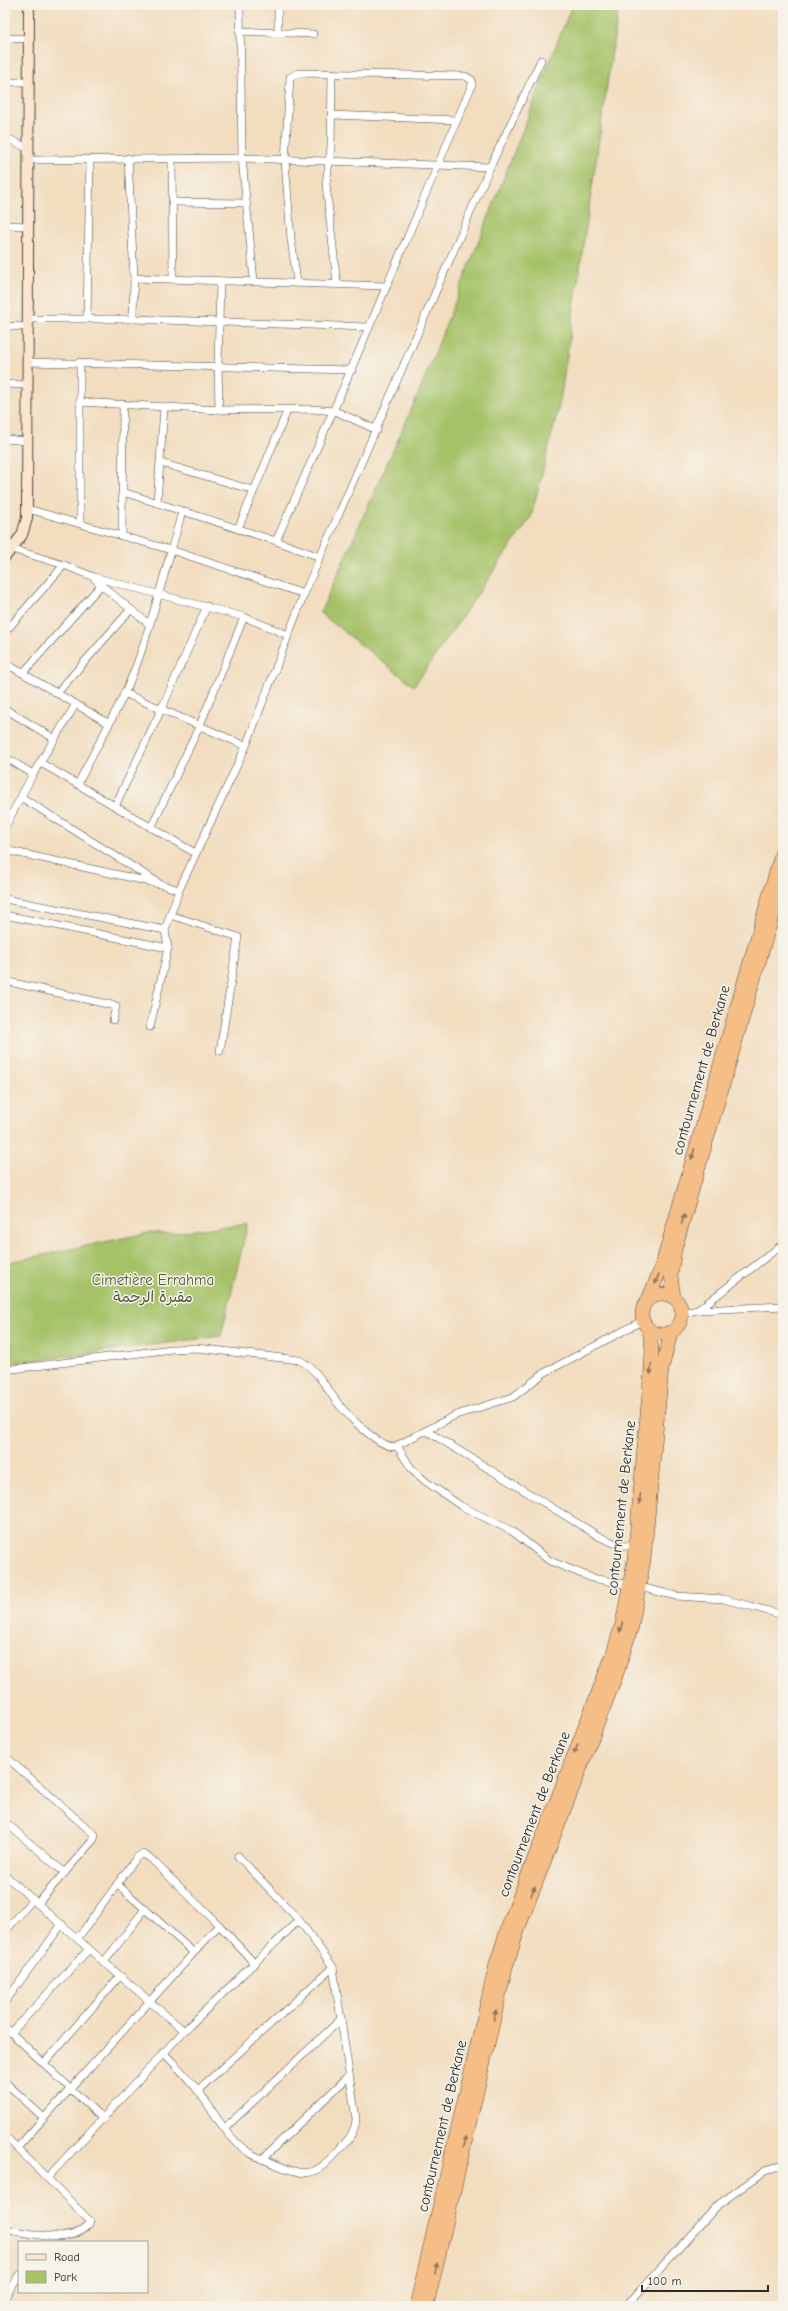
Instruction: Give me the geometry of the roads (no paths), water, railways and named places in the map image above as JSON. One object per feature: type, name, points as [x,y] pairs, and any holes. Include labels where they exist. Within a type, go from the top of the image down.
[{"type":"highway","name":"contournement de Berkane","points":[[648,1300],[660,1268],[783,848]]},
{"type":"highway","points":[[674,1298],[671,1275],[675,1249],[783,880]]},
{"type":"highway","points":[[658,1294],[664,1294],[674,1298],[678,1302],[682,1313],[679,1324],[671,1332],[660,1335],[646,1326],[642,1310],[648,1300],[658,1294]]},
{"type":"highway","name":"contournement de Berkane","points":[[416,2306],[496,1964],[509,1924],[612,1656],[635,1586],[635,1547],[652,1359],[646,1326]]},
{"type":"highway","points":[[427,2306],[506,1967],[519,1927],[622,1660],[635,1586],[662,1370],[671,1332]]},
{"type":"street","points":[[29,5],[28,509],[26,526],[8,553],[64,564],[94,577],[244,617],[288,635]]},
{"type":"street","points":[[240,5],[242,158],[245,204],[254,281]]},
{"type":"street","points":[[278,5],[278,33]]},
{"type":"street","points":[[240,32],[313,34]]},
{"type":"street","points":[[5,38],[29,38]]},
{"type":"street","points":[[150,1027],[168,948],[165,930],[179,890],[246,746],[304,594],[377,430],[490,167],[541,60]]},
{"type":"street","points":[[276,541],[335,411],[368,327],[424,200],[437,165],[472,85],[472,80],[469,77],[298,72],[290,77],[285,160],[291,239],[297,282]]},
{"type":"street","points":[[332,73],[331,146],[326,184],[337,284]]},
{"type":"street","points":[[5,82],[29,82]]},
{"type":"street","points":[[332,115],[457,120]]},
{"type":"street","points":[[5,137],[29,149]]},
{"type":"street","points":[[128,158],[134,278],[133,319]]},
{"type":"street","points":[[29,160],[242,158],[490,167]]},
{"type":"street","points":[[87,319],[90,159]]},
{"type":"street","points":[[172,159],[174,202],[173,279]]},
{"type":"street","points":[[174,202],[245,204]]},
{"type":"street","points":[[5,225],[28,226]]},
{"type":"street","points":[[134,278],[387,286]]},
{"type":"street","points":[[219,410],[218,366],[220,281]]},
{"type":"street","points":[[5,326],[87,319],[133,319],[368,327]]},
{"type":"street","points":[[28,362],[80,362],[352,370]]},
{"type":"street","points":[[80,362],[80,523]]},
{"type":"street","points":[[5,384],[28,384]]},
{"type":"street","points":[[80,402],[219,410],[288,409],[335,411],[377,430]]},
{"type":"street","points":[[122,536],[123,404]]},
{"type":"street","points":[[157,503],[164,407]]},
{"type":"street","points":[[238,528],[288,409]]},
{"type":"street","points":[[5,439],[28,441]]},
{"type":"street","points":[[161,463],[254,490]]},
{"type":"street","points":[[123,492],[182,512],[238,528],[320,557]]},
{"type":"street","points":[[28,509],[171,550],[304,594]]},
{"type":"street","points":[[78,784],[124,693],[140,656],[149,624],[160,594],[182,512]]},
{"type":"street","points":[[5,632],[64,564]]},
{"type":"street","points":[[94,577],[149,624]]},
{"type":"street","points":[[23,674],[101,584]]},
{"type":"street","points":[[115,806],[162,708],[207,606]]},
{"type":"street","points":[[57,693],[130,609]]},
{"type":"street","points":[[151,828],[200,725],[244,617]]},
{"type":"street","points":[[5,663],[108,723]]},
{"type":"street","points":[[124,693],[162,708],[246,746]]},
{"type":"street","points":[[5,827],[33,774],[76,704]]},
{"type":"street","points":[[5,709],[55,739]]},
{"type":"street","points":[[5,757],[33,774]]},
{"type":"street","points":[[41,763],[195,853]]},
{"type":"street","points":[[21,797],[160,884]]},
{"type":"street","points":[[5,850],[160,884],[179,890]]},
{"type":"street","points":[[5,902],[165,930]]},
{"type":"street","points":[[5,915],[168,948]]},
{"type":"street","points":[[170,915],[238,937],[220,1051]]},
{"type":"street","points":[[5,981],[116,1006],[113,1020]]},
{"type":"street","points":[[698,1310],[783,1244]]},
{"type":"street","points":[[682,1313],[698,1310],[783,1306]]},
{"type":"street","points":[[5,1370],[172,1349],[197,1348],[299,1360],[312,1369],[340,1406],[371,1435],[391,1446],[397,1446],[467,1410],[513,1397],[544,1373],[646,1326]]},
{"type":"street","points":[[427,1431],[600,1537],[619,1544],[635,1547]]},
{"type":"street","points":[[397,1446],[412,1468],[425,1481],[461,1506],[512,1531],[550,1561],[592,1578],[676,1596],[724,1599],[783,1615]]},
{"type":"street","points":[[5,1756],[95,1835],[94,1839],[65,1873],[5,1932]]},
{"type":"street","points":[[5,1822],[65,1873]]},
{"type":"street","points":[[78,1938],[137,1857],[143,1854],[150,1858],[219,1925],[255,1964]]},
{"type":"street","points":[[163,2052],[198,2090],[225,2128],[248,2152],[262,2159],[304,2174],[313,2172],[323,2166],[352,2135],[355,2128],[356,2119],[333,1967],[299,1920],[238,1856]]},
{"type":"street","points":[[5,1875],[184,2031]]},
{"type":"street","points":[[117,1884],[193,1952]]},
{"type":"street","points":[[104,1962],[145,1909]]},
{"type":"street","points":[[48,2177],[103,2119],[163,2052],[299,1920]]},
{"type":"street","points":[[6,2000],[62,1924]]},
{"type":"street","points":[[17,2148],[149,2000],[219,1925]]},
{"type":"street","points":[[11,2033],[89,1949]]},
{"type":"street","points":[[198,2090],[333,1967]]},
{"type":"street","points":[[44,2063],[120,1976]]},
{"type":"street","points":[[225,2128],[341,2019]]},
{"type":"street","points":[[5,2027],[103,2119]]},
{"type":"street","points":[[262,2159],[349,2076]]},
{"type":"street","points":[[5,2082],[44,2118]]},
{"type":"street","points":[[5,2136],[48,2177],[90,2221],[89,2224],[80,2232],[59,2237],[8,2230],[5,2238]]},
{"type":"street","points":[[626,2306],[719,2204],[765,2171],[783,2164]]},
{"type":"street","points":[[54,2241],[59,2237]]},
{"type":"street","points":[[5,2297],[18,2277]]},
{"type":"park label","name":"Cimetière Errahma مقبرة الرحمة","points":[[153,1288]]}]
